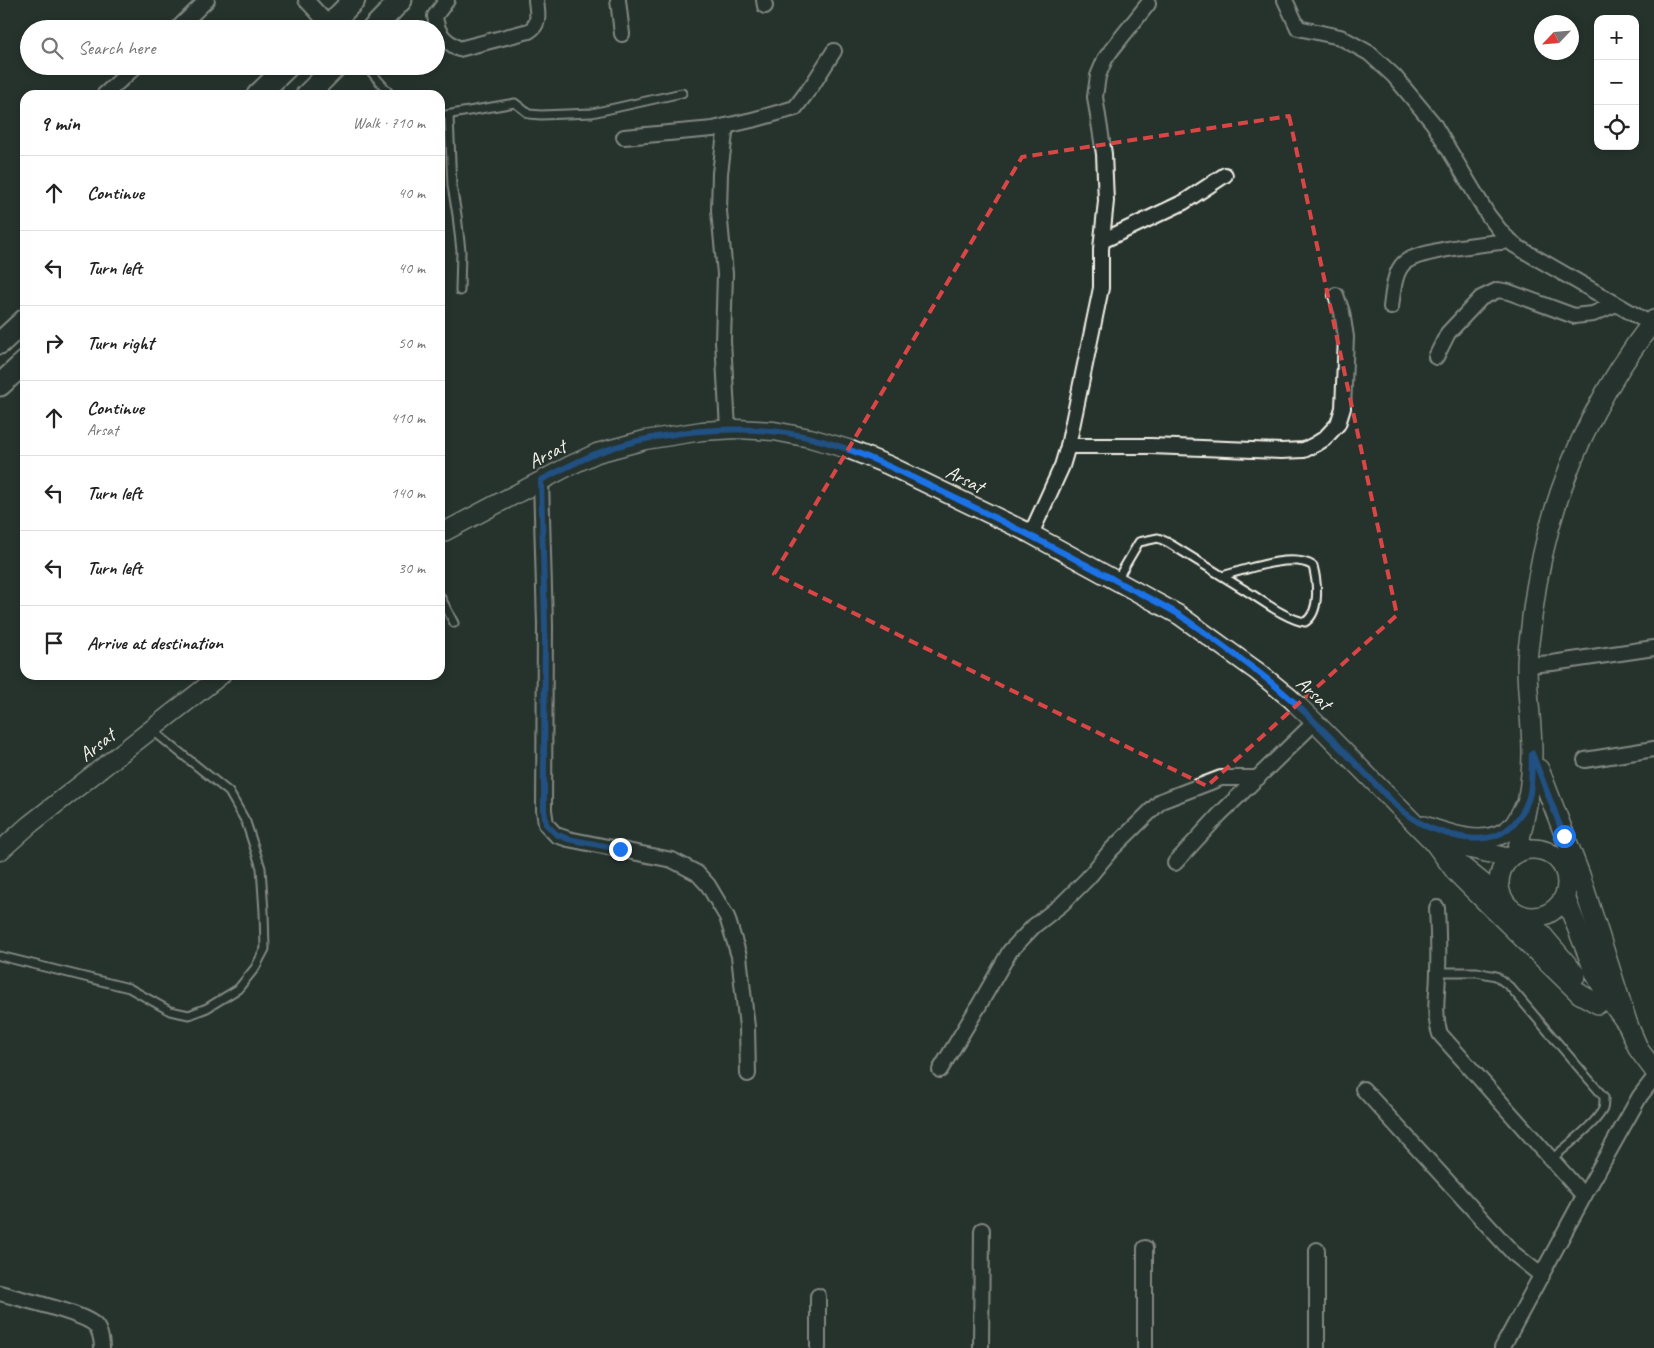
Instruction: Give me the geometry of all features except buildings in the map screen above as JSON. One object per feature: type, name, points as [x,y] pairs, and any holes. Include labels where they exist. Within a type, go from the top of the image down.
[{"type":"main road","points":[[335,20],[354,0]]},
{"type":"main road","points":[[382,20],[401,0]]},
{"type":"main road","points":[[263,90],[279,75]]},
{"type":"main road","points":[[315,90],[328,75]]},
{"type":"main road","points":[[1556,856],[1541,850],[1530,849],[1514,855],[1503,866],[1500,888],[1509,908],[1527,917],[1539,917],[1550,914],[1565,897],[1567,887],[1567,876],[1556,856],[1536,761],[1527,665],[1534,601],[1545,541],[1560,488],[1589,422],[1633,347],[1652,322]]},
{"type":"main road","points":[[0,343],[20,325]]},
{"type":"main road","points":[[0,385],[20,367]]},
{"type":"main road","points":[[1514,855],[1529,798],[1536,761]]},
{"type":"main road","points":[[1536,761],[1580,875],[1628,1025],[1639,1050]]},
{"type":"main road","points":[[1424,826],[1462,838],[1492,838],[1507,831],[1515,824],[1529,798]]},
{"type":"main road","points":[[1436,845],[1463,879],[1530,945],[1580,994],[1598,1004]]},
{"type":"main road","points":[[1565,897],[1596,975],[1609,999],[1628,1025]]},
{"type":"main road","points":[[1527,917],[1620,1032],[1639,1050],[1654,1070]]},
{"type":"street","points":[[186,20],[208,0]]},
{"type":"street","points":[[306,0],[322,20]]},
{"type":"street","points":[[435,20],[435,16],[447,0]]},
{"type":"street","points":[[445,40],[460,49],[529,31],[538,22],[536,0]]},
{"type":"street","points":[[618,0],[622,34]]},
{"type":"street","points":[[1285,0],[1298,28],[1340,37],[1369,53],[1394,76],[1433,123],[1488,215],[1510,241],[1530,255],[1616,304],[1652,322]]},
{"type":"street","points":[[1030,534],[1062,466],[1068,446],[1101,288],[1102,241],[1106,201],[1104,154],[1095,97],[1098,76],[1105,59],[1148,4]]},
{"type":"street","points":[[624,137],[726,126],[795,108],[834,51]]},
{"type":"street","points":[[110,90],[126,75]]},
{"type":"street","points":[[726,126],[720,173],[719,211],[725,274],[723,341],[728,429]]},
{"type":"street","points":[[1102,241],[1184,202],[1225,175]]},
{"type":"street","points":[[1391,306],[1398,271],[1404,262],[1415,257],[1475,244],[1510,241]]},
{"type":"street","points":[[1436,357],[1448,333],[1482,298],[1498,290],[1510,292],[1574,316],[1593,314],[1616,304]]},
{"type":"street","points":[[1068,446],[1151,446],[1280,451],[1304,450],[1316,444],[1324,439],[1338,424],[1343,408],[1346,337],[1342,312],[1336,295]]},
{"type":"street","name":"Arsat","points":[[445,531],[541,480],[597,453],[645,440],[728,429],[774,431],[810,438],[848,449],[888,465],[1030,534],[1179,615],[1258,672],[1315,722],[1403,812]]},
{"type":"street","points":[[541,480],[545,625],[544,791],[546,824],[556,834],[568,839],[672,860],[697,873],[708,885],[727,917],[739,956],[747,1027],[748,1074]]},
{"type":"street","points":[[1527,665],[1654,648]]},
{"type":"street","name":"Arsat","points":[[0,851],[29,825],[215,680]]},
{"type":"street","points":[[1174,863],[1220,814],[1315,722]]},
{"type":"street","points":[[1585,760],[1654,749]]},
{"type":"street","points":[[940,1070],[1010,952],[1034,926],[1069,897],[1088,878],[1111,850],[1161,801],[1222,778],[1258,778]]},
{"type":"street","points":[[1403,812],[1441,837],[1466,848],[1514,855]]},
{"type":"street","points":[[1403,812],[1436,845],[1503,898]]},
{"type":"street","points":[[1438,908],[1436,1012],[1440,1034],[1584,1196]]},
{"type":"street","points":[[1502,1348],[1640,1096],[1654,1078]]},
{"type":"street","points":[[1363,1088],[1513,1253],[1542,1276]]},
{"type":"street","points":[[982,1230],[982,1348]]},
{"type":"street","points":[[1145,1248],[1145,1348]]},
{"type":"street","points":[[1317,1250],[1317,1348]]},
{"type":"street","points":[[0,1292],[76,1314],[91,1321],[97,1327],[102,1348]]},
{"type":"street","points":[[818,1296],[818,1348]]},
{"type":"lane","points":[[374,75],[387,90]]},
{"type":"lane","points":[[445,116],[515,103],[528,114],[592,113],[682,93]]},
{"type":"lane","points":[[449,116],[452,186],[458,215],[461,251],[460,290]]},
{"type":"lane","points":[[1116,581],[1139,542],[1158,538],[1294,619],[1305,622],[1313,614],[1316,603],[1315,574],[1313,566],[1307,562],[1285,560],[1222,576]]},
{"type":"lane","points":[[445,606],[454,623]]},
{"type":"lane","points":[[0,956],[129,988],[170,1011],[189,1015],[207,1008],[238,989],[255,968],[265,949],[264,912],[261,868],[246,822],[229,792],[152,729]]},
{"type":"lane","points":[[1438,972],[1477,972],[1496,976],[1510,987],[1604,1097],[1602,1111],[1590,1125],[1552,1159]]},
{"type":"highlighted area","points":[[1289,116],[1397,615],[1207,786],[774,574],[1022,157]]},
{"type":"route","points":[[620,849],[568,839],[556,834],[546,824],[544,810],[545,625],[541,480],[597,453],[645,440],[702,431],[737,429],[774,431],[810,438],[848,449],[888,465],[1030,534],[1179,615],[1258,672],[1290,698],[1403,812],[1424,826],[1462,838],[1473,839],[1486,839],[1507,831],[1515,824],[1529,798],[1532,753],[1564,836]]}]
